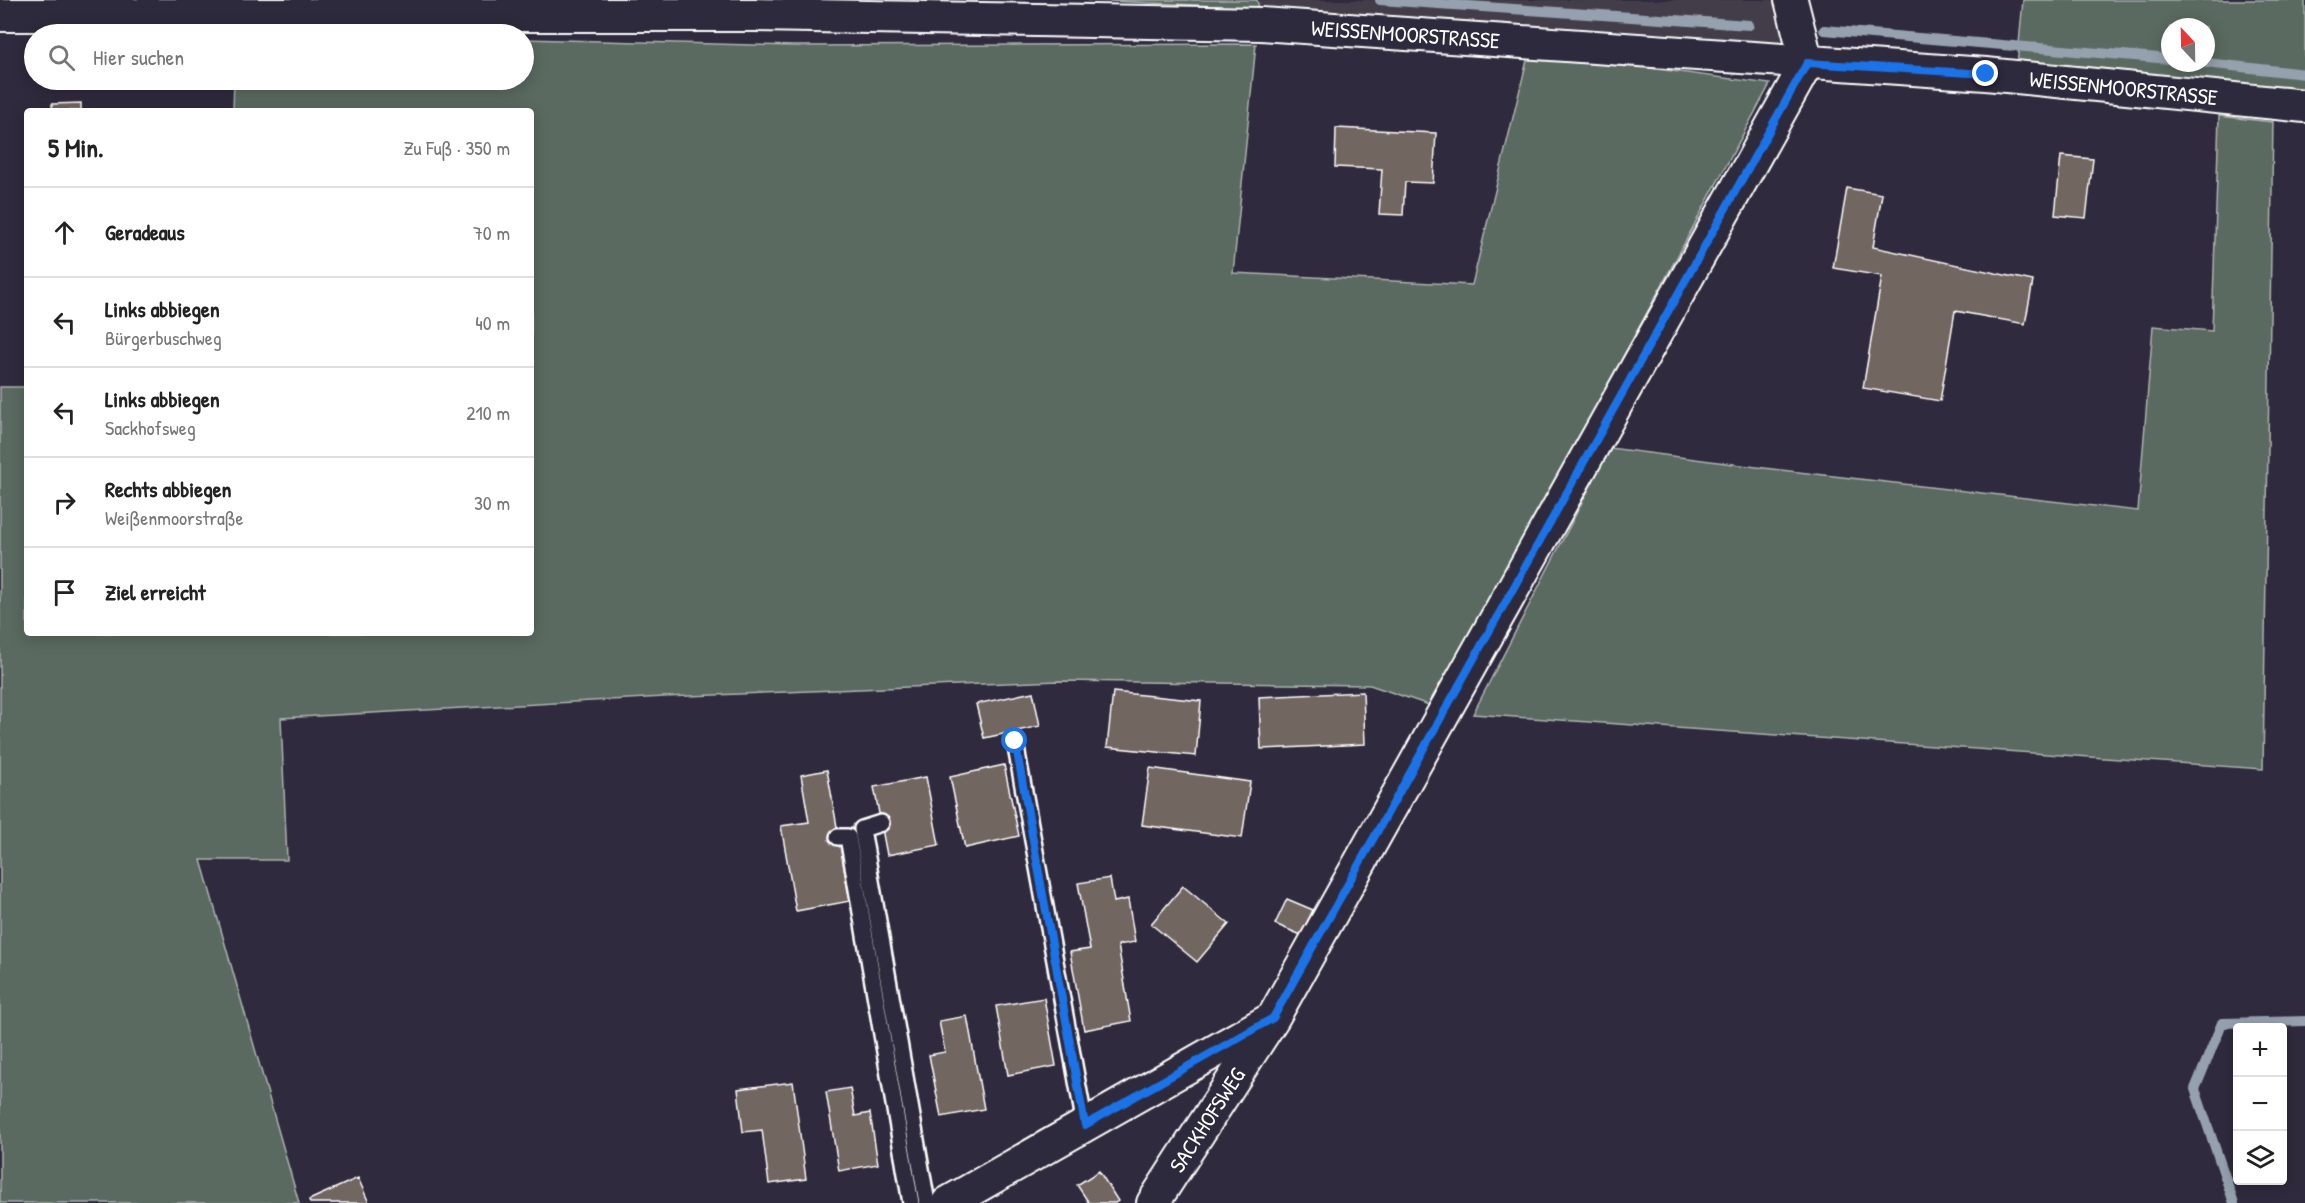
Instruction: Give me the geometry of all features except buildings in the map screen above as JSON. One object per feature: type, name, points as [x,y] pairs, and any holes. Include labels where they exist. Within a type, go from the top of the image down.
[{"type":"street","points":[[1791,0],[1807,63]]},
{"type":"street","name":"WEISSENMOORSTRASSE","points":[[0,15],[754,7],[1261,24],[1986,74],[2305,106]]},
{"type":"street","name":"SACKHOFSWEG","points":[[1153,1203],[1273,1018],[1807,63]]},
{"type":"street","points":[[948,1203],[1273,1018]]},
{"type":"lane","points":[[1015,741],[1085,1125]]},
{"type":"lane","points":[[881,823],[862,829],[927,1203]]},
{"type":"lane","points":[[838,837],[848,837],[911,1203]]},
{"type":"shaded area","points":[[1257,0],[1779,0],[1788,45],[1259,8]]},
{"type":"green space","points":[[1088,0],[1257,0],[1259,8]]},
{"type":"green space","points":[[2023,0],[2305,0],[2305,95],[2017,66]]},
{"type":"green space","points":[[534,39],[795,46],[1256,44],[1233,273],[1472,285],[1529,52],[1770,84],[1435,707],[1370,685],[1058,681],[664,697],[281,718],[287,860],[201,860],[299,1203],[0,1203],[0,387],[24,387],[24,636],[534,636],[534,108],[233,108],[234,90],[534,90]]},
{"type":"green space","points":[[2219,116],[2273,122],[2263,769],[1473,714],[1610,448],[2138,511],[2153,326],[2212,331]]},
{"type":"waterway","points":[[1380,0],[1749,25]]},
{"type":"waterway","points":[[1824,30],[2161,58]]},
{"type":"waterway","points":[[2215,64],[2305,74]]},
{"type":"waterway","points":[[2234,1203],[2195,1089],[2222,1023],[2305,1021]]},
{"type":"route","points":[[1015,741],[1085,1125],[1273,1018],[1807,63],[1986,74]]}]
